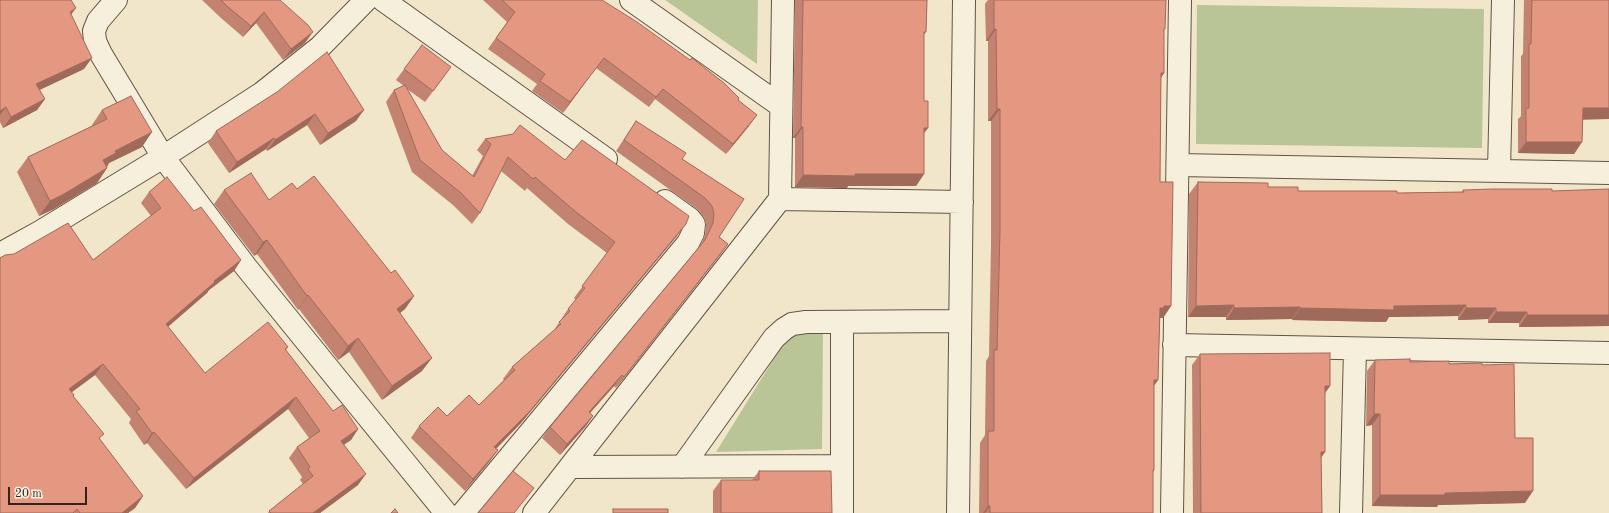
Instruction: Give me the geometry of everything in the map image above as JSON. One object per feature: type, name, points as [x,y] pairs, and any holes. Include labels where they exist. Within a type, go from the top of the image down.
[{"type":"street","points":[[116,0],[98,21],[94,31],[95,41],[101,54],[164,157],[246,267],[446,513]]},
{"type":"street","points":[[0,254],[164,157],[262,93],[320,47],[366,0]]},
{"type":"street","points":[[384,0],[620,169]]},
{"type":"street","points":[[631,0],[782,106]]},
{"type":"street","points":[[534,513],[780,199],[783,0]]},
{"type":"street","points":[[958,513],[964,0]]},
{"type":"street","points":[[1172,513],[1180,0]]},
{"type":"street","points":[[1499,171],[1503,0]]},
{"type":"street","points":[[1178,164],[1609,173]]},
{"type":"street","points":[[464,513],[682,249],[693,233],[694,224],[690,219],[652,191]]},
{"type":"street","points":[[780,199],[962,202]]},
{"type":"street","points":[[682,467],[774,338],[792,324],[806,322],[842,323],[960,321]]},
{"type":"street","points":[[842,323],[842,513]]},
{"type":"street","points":[[1174,345],[1609,354]]},
{"type":"street","points":[[1351,513],[1355,349]]},
{"type":"street","points":[[570,467],[842,466]]},
{"type":"green space","points":[[665,0],[758,0],[757,64]]},
{"type":"green space","points":[[1197,5],[1484,9],[1482,148],[1196,144]]},
{"type":"green space","points":[[791,331],[823,331],[822,449],[716,452]]},
{"type":"building","points":[[0,0],[71,0],[76,8],[70,12],[92,58],[36,84],[45,99],[11,117],[6,107],[0,111]]},
{"type":"building","points":[[221,0],[280,0],[308,25],[313,32],[291,49],[264,12],[251,26]]},
{"type":"building","points":[[502,0],[602,0],[637,22],[690,60],[692,58],[724,83],[739,98],[738,100],[757,115],[733,144],[663,89],[656,97],[604,58],[570,102],[540,81],[545,74],[496,38],[515,12]]},
{"type":"building","points":[[803,0],[927,0],[926,32],[924,32],[924,101],[928,101],[928,128],[924,128],[924,174],[855,174],[855,176],[803,175],[803,127],[801,127]]},
{"type":"building","points":[[994,0],[1166,0],[1164,29],[1164,73],[1161,73],[1160,182],[1173,182],[1171,306],[1164,306],[1164,308],[1160,308],[1158,380],[1154,380],[1153,513],[990,513],[990,506],[988,506],[988,431],[994,431],[994,350],[997,350],[1000,231],[1000,109],[997,109],[996,29],[994,29]]},
{"type":"building","points":[[1532,0],[1609,0],[1609,108],[1583,108],[1582,142],[1526,142],[1526,108],[1529,108],[1529,44],[1531,44]]},
{"type":"building","points":[[422,45],[451,67],[433,91],[404,69]]},
{"type":"building","points":[[327,52],[364,110],[328,133],[315,114],[237,162],[216,131],[277,92]]},
{"type":"building","points":[[405,85],[442,150],[474,177],[491,144],[485,139],[513,134],[520,125],[565,160],[582,140],[689,216],[686,224],[530,411],[494,447],[498,450],[473,479],[419,426],[438,407],[447,416],[469,395],[479,405],[515,370],[512,367],[561,324],[559,322],[570,311],[568,309],[585,288],[582,286],[615,242],[576,212],[535,177],[533,179],[508,157],[480,213],[461,193],[420,160],[394,90]]},
{"type":"building","points":[[131,96],[152,132],[115,151],[116,153],[103,160],[107,168],[50,201],[28,157],[107,119],[102,110]]},
{"type":"building","points":[[636,121],[686,153],[682,159],[744,199],[719,237],[728,244],[624,377],[622,375],[589,412],[593,416],[567,444],[550,427],[705,240],[713,223],[714,214],[712,206],[705,198],[624,140]]},
{"type":"building","points":[[251,173],[269,200],[292,183],[297,189],[314,176],[391,273],[395,270],[414,296],[397,309],[432,358],[392,386],[358,338],[348,346],[308,295],[307,296],[267,240],[263,242],[224,190]]},
{"type":"building","points":[[167,177],[194,211],[201,207],[241,260],[214,281],[215,282],[166,324],[205,373],[268,322],[288,347],[285,349],[333,411],[342,405],[358,429],[341,441],[366,474],[313,513],[271,513],[269,511],[313,476],[308,469],[310,467],[297,447],[320,431],[296,397],[194,478],[154,432],[152,433],[136,411],[140,409],[103,364],[69,389],[104,434],[99,438],[143,496],[122,513],[80,513],[77,509],[73,513],[0,513],[0,258],[5,255],[14,254],[68,223],[93,260],[161,208],[149,192]]},
{"type":"building","points":[[1198,182],[1268,183],[1268,187],[1298,187],[1298,191],[1397,191],[1397,193],[1464,192],[1463,190],[1492,189],[1552,189],[1552,191],[1609,189],[1609,315],[1527,315],[1527,312],[1496,312],[1496,308],[1466,308],[1466,305],[1394,306],[1394,310],[1300,307],[1234,308],[1234,305],[1196,306]]},
{"type":"building","points":[[1330,353],[1330,386],[1325,386],[1325,452],[1321,452],[1322,513],[1201,513],[1200,354]]},
{"type":"building","points":[[1410,359],[1410,362],[1449,361],[1449,364],[1514,364],[1515,438],[1533,438],[1533,491],[1445,493],[1445,495],[1380,495],[1380,414],[1374,414],[1375,360]]},
{"type":"building","points":[[513,471],[534,488],[514,513],[478,513]]},
{"type":"building","points":[[759,471],[831,471],[832,513],[721,513],[721,480],[759,480]]},
{"type":"building","points":[[395,509],[398,513],[391,513]]},
{"type":"building","points":[[613,509],[668,509],[668,513],[613,513]]}]
